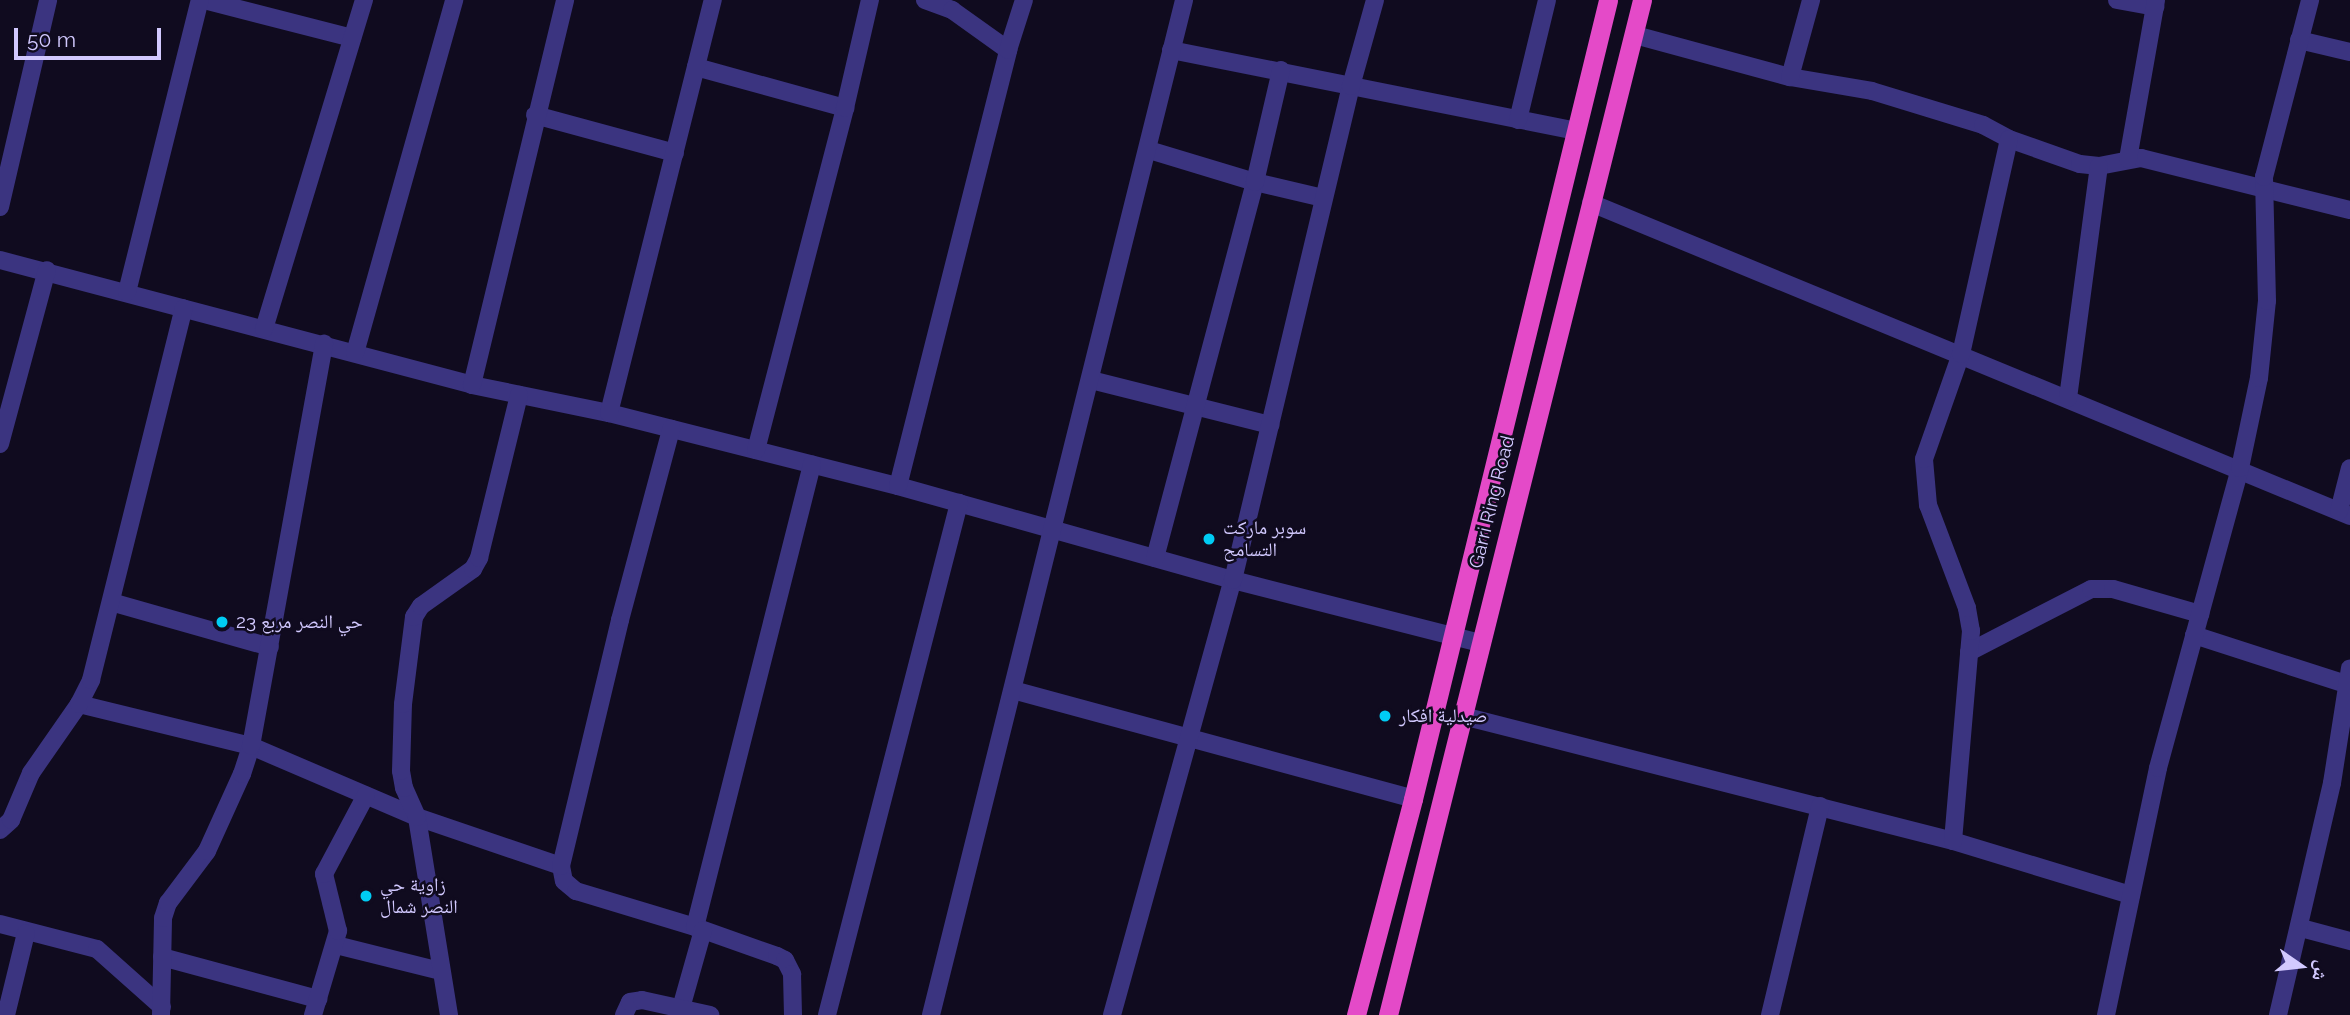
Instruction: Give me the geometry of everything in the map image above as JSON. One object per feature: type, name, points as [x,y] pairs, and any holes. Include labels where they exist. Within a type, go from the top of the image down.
[{"type":"highway","name":"Garri Ring Road","points":[[1356,1015],[1413,799],[1608,0]]},
{"type":"highway","name":"Garri Ring Road","points":[[1388,1015],[1642,0]]},
{"type":"street","points":[[0,207],[48,0]]},
{"type":"street","points":[[127,292],[202,0],[352,38]]},
{"type":"street","points":[[264,328],[364,0]]},
{"type":"street","points":[[355,352],[454,0]]},
{"type":"street","points":[[472,385],[535,115],[565,0]]},
{"type":"street","points":[[609,413],[713,0]]},
{"type":"street","points":[[756,450],[845,108],[870,0]]},
{"type":"street","points":[[925,0],[952,10],[1008,50]]},
{"type":"street","points":[[898,486],[1008,50],[1024,0]]},
{"type":"street","points":[[931,1015],[1149,150],[1184,0]]},
{"type":"street","points":[[1112,1015],[1187,736],[1233,580],[1350,86],[1375,0]]},
{"type":"street","points":[[1518,120],[1546,0]]},
{"type":"street","points":[[1790,77],[1812,0]]},
{"type":"street","points":[[2117,0],[2155,4],[2128,159]]},
{"type":"street","points":[[2106,1015],[2158,768],[2240,468],[2265,336],[2265,186],[2269,156],[2310,0]]},
{"type":"street","points":[[1634,34],[1790,77],[1872,91],[1983,125],[2009,139],[2080,164],[2099,166],[2141,158],[2265,186],[2350,210]]},
{"type":"street","points":[[2299,40],[2350,52]]},
{"type":"street","points":[[1171,50],[1576,131]]},
{"type":"street","points":[[696,67],[845,108]]},
{"type":"street","points":[[1155,558],[1255,182],[1281,70]]},
{"type":"street","points":[[535,115],[675,153]]},
{"type":"street","points":[[1953,841],[1963,750],[1971,631],[1967,608],[1928,505],[1923,459],[1961,354],[2009,139]]},
{"type":"street","points":[[1149,150],[1255,182],[1323,198]]},
{"type":"street","points":[[2068,398],[2099,166]]},
{"type":"street","points":[[1591,203],[2240,468],[2345,514],[2350,468]]},
{"type":"street","points":[[0,260],[47,270],[472,385],[609,413],[898,486],[1233,580],[1480,643]]},
{"type":"street","points":[[0,444],[47,270]]},
{"type":"street","points":[[0,830],[11,820],[31,773],[50,741],[79,704],[91,680],[184,308]]},
{"type":"street","points":[[162,1011],[163,918],[168,903],[207,850],[242,774],[251,746],[324,344]]},
{"type":"street","points":[[1091,380],[1270,425]]},
{"type":"street","points":[[449,1015],[417,817],[404,788],[401,771],[403,704],[414,617],[421,606],[473,569],[479,558],[519,395]]},
{"type":"street","points":[[671,429],[620,620],[561,866],[564,881],[576,891],[699,928],[785,960],[792,974],[793,1015]]},
{"type":"street","points":[[681,1009],[812,465]]},
{"type":"street","points":[[827,1015],[959,503]]},
{"type":"street","points":[[1969,652],[2091,589],[2113,589],[2200,614]]},
{"type":"street","points":[[111,602],[270,647]]},
{"type":"street","points":[[2194,635],[2348,676],[2341,784],[2278,1015]]},
{"type":"street","points":[[1013,690],[1413,799]]},
{"type":"street","points":[[79,704],[251,746],[417,817],[561,866]]},
{"type":"street","points":[[1463,716],[1953,841],[2132,895]]},
{"type":"street","points":[[162,957],[316,1007],[336,945],[337,921],[324,874],[366,795]]},
{"type":"street","points":[[1770,1015],[1820,806]]},
{"type":"street","points":[[0,924],[26,933],[97,949],[162,1011]]},
{"type":"street","points":[[2301,928],[2350,941]]},
{"type":"street","points":[[6,1015],[26,933]]},
{"type":"street","points":[[336,945],[440,971]]},
{"type":"street","points":[[624,1015],[630,1002],[634,1000],[710,1015]]},
{"type":"place","name":"سوبر ماركت التسامح","points":[[1209,539]]},
{"type":"place","name":"حي النصر مربع 23","points":[[222,622]]},
{"type":"place","name":"صيدلية افكار","points":[[1385,716]]},
{"type":"place","name":"زاوية حي النصر شمال","points":[[366,896]]}]
